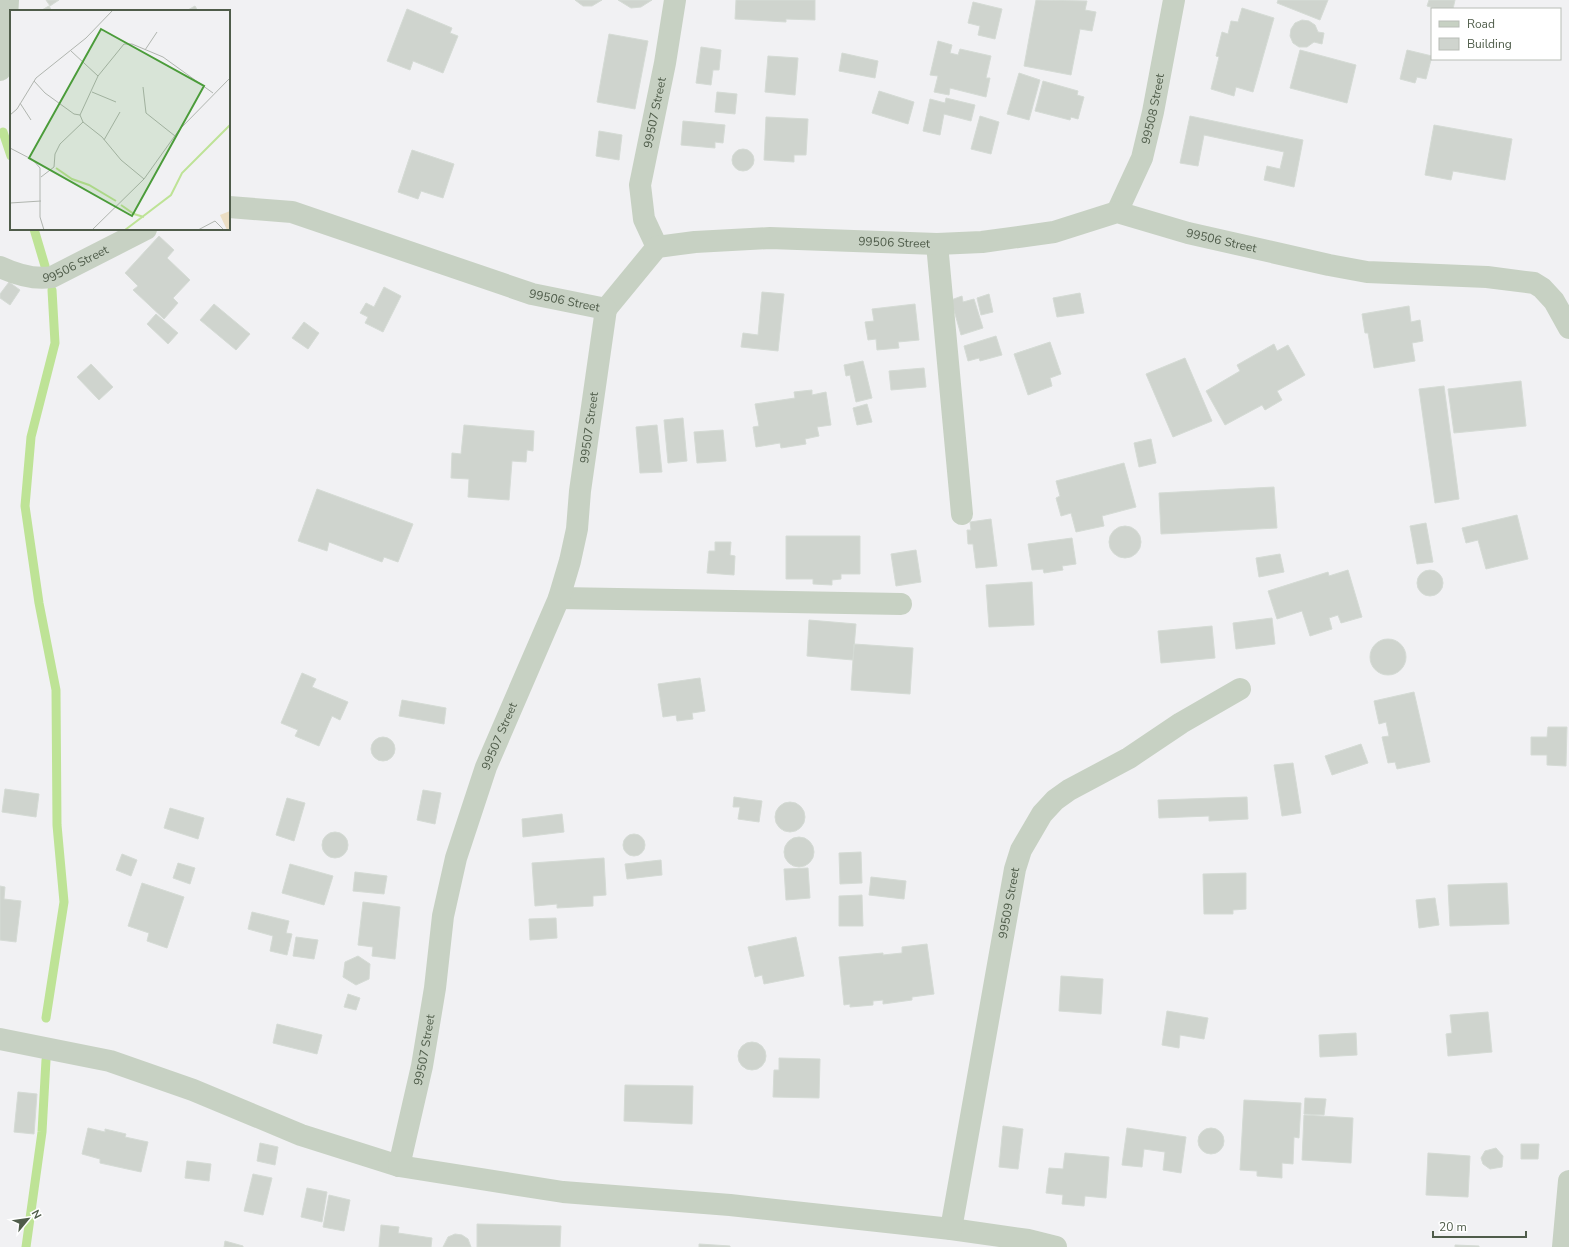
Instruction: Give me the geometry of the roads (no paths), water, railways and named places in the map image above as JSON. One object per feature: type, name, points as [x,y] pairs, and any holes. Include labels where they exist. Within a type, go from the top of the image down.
[{"type":"street","points":[[0,70],[6,37],[8,0]]},
{"type":"street","name":"99507 Street","points":[[657,247],[644,219],[640,185],[665,64],[675,0]]},
{"type":"street","name":"99508 Street","points":[[1117,212],[1142,158],[1153,112],[1174,0]]},
{"type":"street","name":"99506 Street","points":[[230,207],[292,212],[532,294],[606,309],[657,247],[695,242],[770,238],[937,244],[1027,237],[1054,232],[1117,212],[1188,233],[1329,266],[1367,272],[1487,277],[1534,284],[1542,288],[1554,301],[1569,328]]},
{"type":"street","name":"99506 Street","points":[[0,267],[21,275],[36,277],[52,276],[144,230]]},
{"type":"street","points":[[937,244],[962,514]]},
{"type":"street","name":"99507 Street","points":[[399,1166],[422,1066],[435,988],[443,916],[456,858],[486,768],[559,598],[577,529],[580,491],[606,309]]},
{"type":"street","points":[[559,598],[901,604]]},
{"type":"street","name":"99509 Street","points":[[951,1229],[1015,869],[1021,850],[1042,814],[1055,800],[1069,790],[1128,758],[1240,689]]},
{"type":"street","points":[[0,1039],[110,1061],[193,1090],[301,1135],[399,1166],[563,1192],[730,1205],[951,1229],[1028,1240],[1056,1247]]},
{"type":"street","points":[[1563,1247],[1569,1181]]},
{"type":"waterway","points":[[3,132],[10,153]]},
{"type":"waterway","points":[[34,230],[45,266]]},
{"type":"waterway","points":[[46,1018],[64,902],[57,825],[56,690],[39,603],[25,506],[31,437],[55,343],[52,290]]},
{"type":"waterway","points":[[26,1247],[42,1132],[46,1060]]}]
